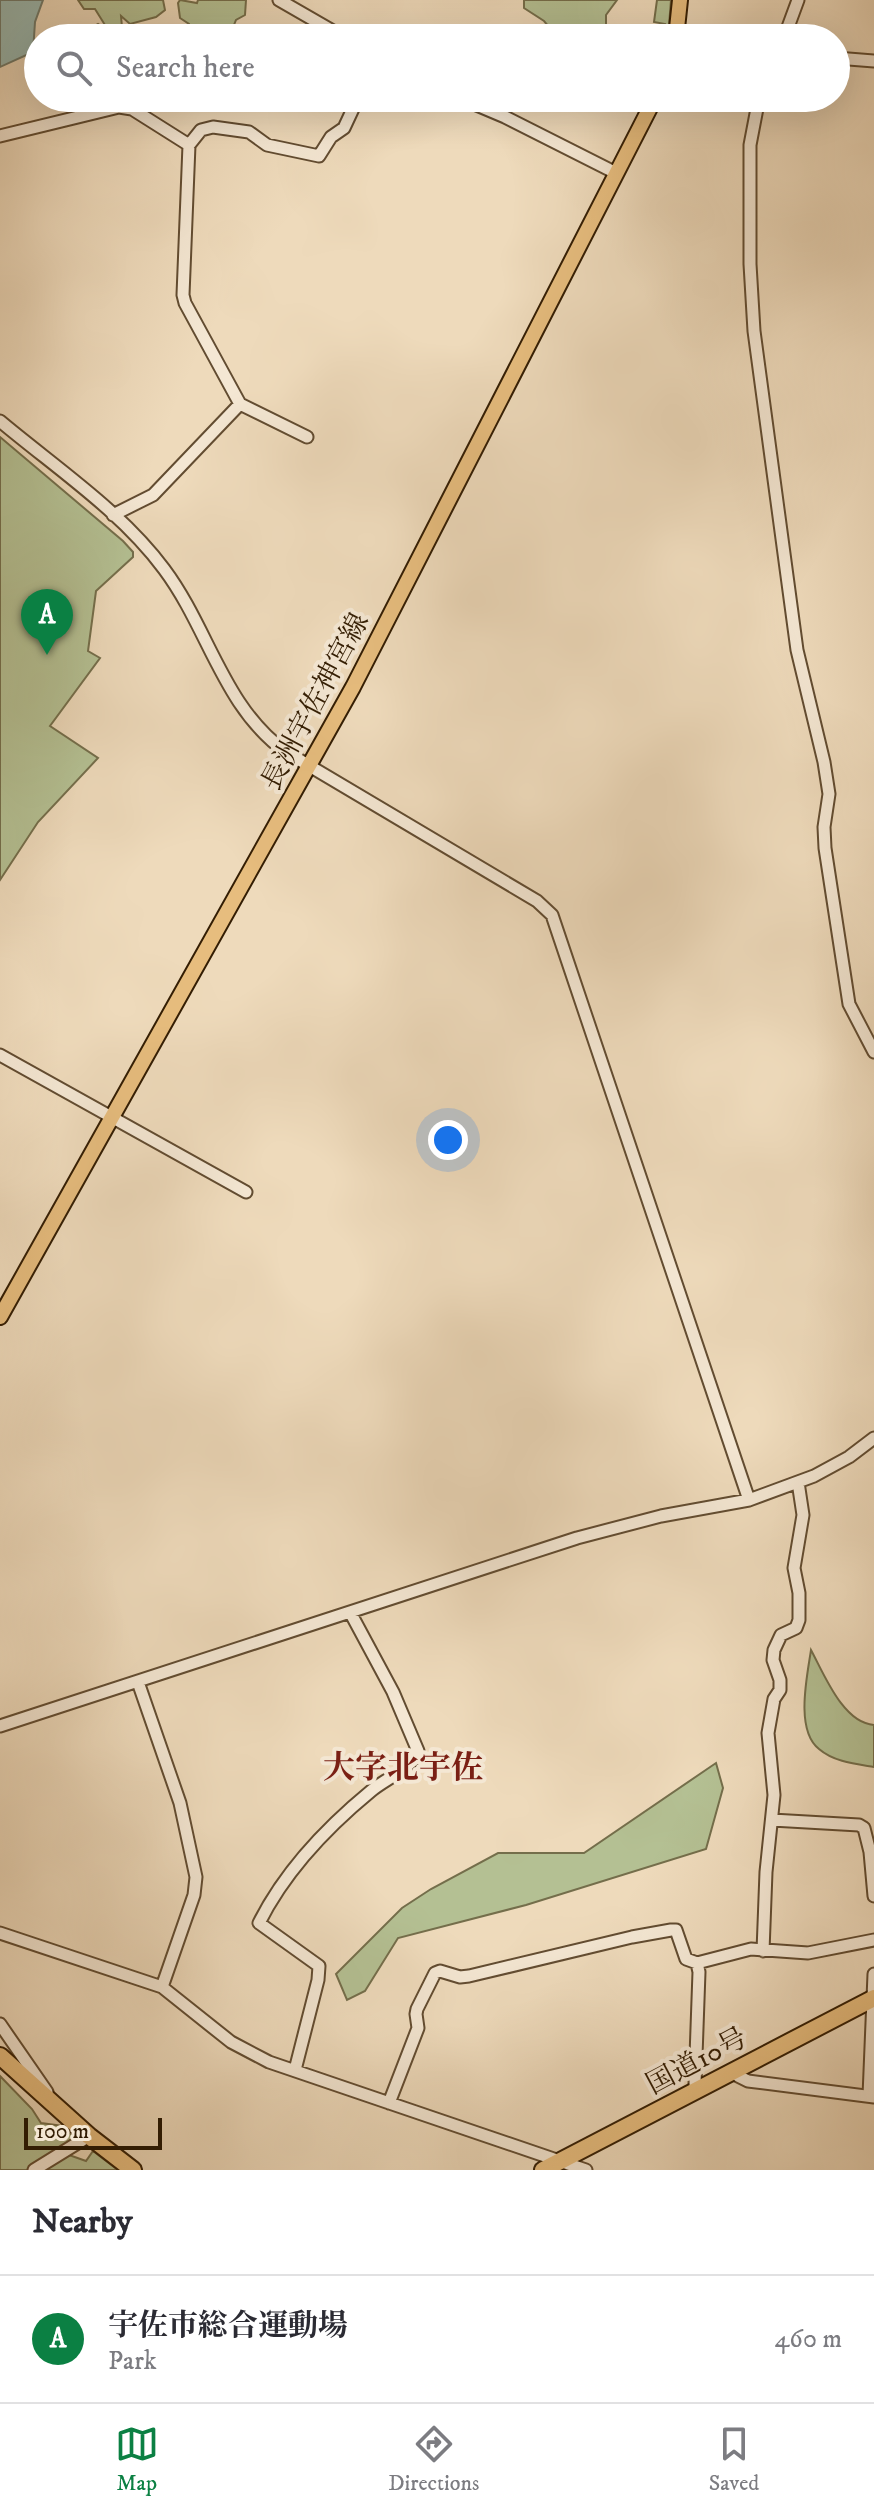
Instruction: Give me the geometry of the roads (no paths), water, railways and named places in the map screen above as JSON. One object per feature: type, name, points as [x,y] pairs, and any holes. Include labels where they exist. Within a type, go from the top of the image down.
[{"type":"highway","name":"国道10号","points":[[543,2170],[874,1998]]},
{"type":"highway","points":[[0,2056],[89,2136],[133,2170]]},
{"type":"main road","points":[[677,24],[680,0]]},
{"type":"main road","name":"長洲宇佐神宮線","points":[[0,1317],[310,766],[648,112]]},
{"type":"street","points":[[279,0],[321,24]]},
{"type":"street","points":[[789,24],[798,0]]},
{"type":"street","points":[[850,59],[874,61]]},
{"type":"street","points":[[0,136],[98,112]]},
{"type":"street","points":[[137,112],[189,145]]},
{"type":"street","points":[[307,437],[240,404],[183,295],[189,145],[201,130],[213,127],[249,132],[267,145],[319,156],[331,137],[344,128],[351,112]]},
{"type":"street","points":[[493,112],[616,173]]},
{"type":"street","points":[[756,112],[750,145],[754,331],[797,650],[829,794],[824,827],[825,848],[844,978],[849,1004],[874,1052]]},
{"type":"street","points":[[113,515],[153,495],[240,404]]},
{"type":"street","points":[[0,421],[140,541],[184,599],[227,684],[247,715],[279,747],[537,901],[552,915],[749,1500]]},
{"type":"street","points":[[0,1055],[246,1192]]},
{"type":"street","points":[[0,1726],[487,1566],[629,1523],[749,1500],[839,1463],[874,1438]]},
{"type":"street","points":[[763,1951],[766,1872],[774,1795],[768,1733],[774,1699],[780,1690],[773,1660],[781,1635],[796,1628],[799,1620],[799,1593],[794,1568],[803,1515],[798,1482]]},
{"type":"street","points":[[295,2070],[319,1966],[259,1923],[279,1886],[312,1846],[371,1791],[414,1760],[418,1751],[393,1692],[350,1612]]},
{"type":"street","points":[[138,1682],[180,1803],[196,1877],[194,1895],[166,1968],[162,1987]]},
{"type":"street","points":[[772,1820],[859,1825],[864,1828],[870,1852],[874,1896]]},
{"type":"street","points":[[389,2103],[418,2028],[416,2014],[435,1973],[444,1971],[460,1977],[469,1976],[671,1930],[676,1930],[686,1959],[697,1963],[744,1950],[808,1953],[874,1940]]},
{"type":"street","points":[[0,1933],[162,1987],[231,2042],[253,2055],[586,2170]]},
{"type":"street","points":[[697,1963],[695,2084],[698,2088]]},
{"type":"street","points":[[734,2070],[748,2081],[871,2097],[874,1974]]},
{"type":"street","points":[[0,2024],[57,2106]]},
{"type":"street","points":[[34,2170],[89,2136]]},
{"type":"water","points":[[0,0],[43,0],[35,24],[24,24],[24,56],[0,67]]},
{"type":"place","name":"宇佐市総合運動場","points":[[47,655]]},
{"type":"district","name":"大字北宇佐","points":[[403,1767]]}]
